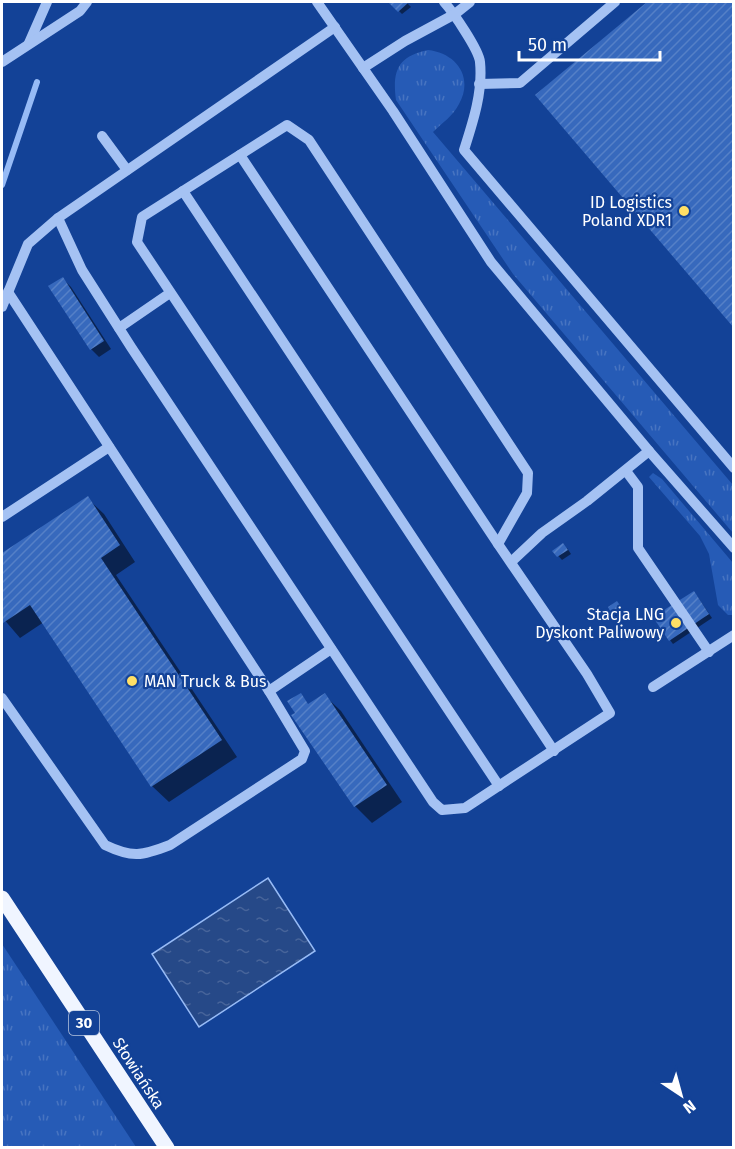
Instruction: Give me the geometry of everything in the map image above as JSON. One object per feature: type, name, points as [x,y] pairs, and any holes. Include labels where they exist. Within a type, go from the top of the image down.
[{"type":"main road","name":"Słowiańska","points":[[2,897],[167,1148]]},
{"type":"street","points":[[29,43],[47,2]]},
{"type":"street","points":[[2,62],[80,11],[87,2]]},
{"type":"street","points":[[317,2],[491,262],[734,548]]},
{"type":"street","points":[[444,2],[455,14],[481,60],[477,109],[464,150],[734,468]]},
{"type":"street","points":[[363,68],[405,41],[455,14],[470,2]]},
{"type":"street","points":[[479,84],[520,83],[615,2]]},
{"type":"street","points":[[2,307],[28,244],[58,218],[335,27]]},
{"type":"street","points":[[498,544],[527,494],[528,473],[309,140],[287,125],[142,218],[137,242],[499,786]]},
{"type":"street","points":[[102,136],[127,170]]},
{"type":"street","points":[[58,218],[82,270],[119,328],[433,802],[442,810],[465,808],[610,713],[587,674],[240,155]]},
{"type":"street","points":[[183,191],[554,751]]},
{"type":"street","points":[[2,698],[105,845],[124,854],[149,854],[170,845],[302,759],[305,752],[269,691],[8,292]]},
{"type":"street","points":[[119,328],[170,293]]},
{"type":"street","points":[[2,517],[109,447]]},
{"type":"street","points":[[512,562],[542,533],[626,471],[649,450]]},
{"type":"street","points":[[626,471],[638,487],[638,548],[709,652]]},
{"type":"street","points":[[653,687],[734,635]]},
{"type":"street","points":[[269,691],[331,649]]},
{"type":"green space","points":[[428,50],[438,52],[454,61],[460,68],[464,85],[457,108],[433,132],[733,485],[733,533],[513,274],[396,100],[395,81],[399,66],[410,56]]},
{"type":"green space","points":[[653,473],[662,479],[733,563],[733,615],[728,615],[718,605],[709,554],[700,536],[649,477]]},
{"type":"green space","points":[[2,944],[136,1147],[2,1147]]},
{"type":"water","points":[[268,878],[315,951],[199,1027],[152,954]]},
{"type":"building","points":[[388,2],[409,2],[398,12]]},
{"type":"building","name":"ID Logistics Poland XDR1","points":[[647,2],[734,2],[734,328],[535,95]]},
{"type":"building","points":[[63,277],[104,341],[90,350],[48,286]]},
{"type":"building","name":"MAN Truck & Bus","points":[[88,496],[120,545],[101,558],[222,740],[151,787],[30,605],[3,623],[2,620],[2,553]]},
{"type":"building","points":[[563,543],[568,550],[557,557],[552,551]]},
{"type":"building","points":[[694,591],[709,614],[669,641],[653,617]]},
{"type":"building","points":[[617,601],[621,607],[611,613],[608,607]]},
{"type":"building","points":[[301,693],[308,704],[325,693],[387,785],[354,807],[291,715],[295,713],[287,701]]},
{"type":"waterway","points":[[2,185],[37,82]]},
{"type":"place","name":"ID Logistics Poland XDR1","points":[[684,211]]},
{"type":"place","name":"Stacja LNG Dyskont Paliwowy","points":[[676,623]]},
{"type":"place","name":"MAN Truck & Bus","points":[[132,681]]}]
